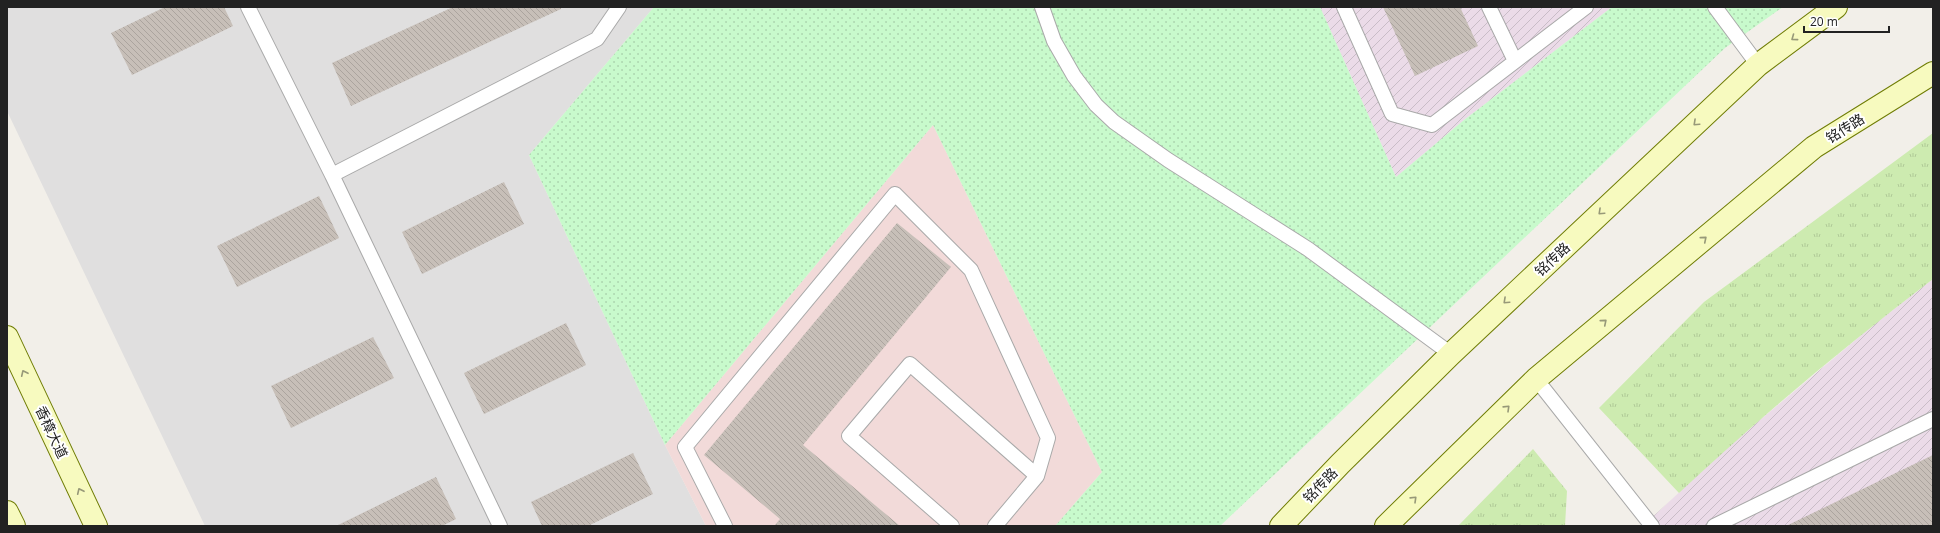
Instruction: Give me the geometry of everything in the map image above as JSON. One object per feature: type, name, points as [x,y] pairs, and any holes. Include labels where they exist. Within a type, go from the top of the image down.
[{"type":"main road","name":"铭传路","points":[[1281,526],[1340,464],[1451,354],[1758,65],[1836,7]]},
{"type":"main road","name":"铭传路","points":[[1386,526],[1536,379],[1814,147],[1933,73]]},
{"type":"main road","name":"香樟大道","points":[[7,337],[96,526]]},
{"type":"main road","points":[[7,512],[14,526]]},
{"type":"lane","points":[[248,7],[332,175],[500,526]]},
{"type":"lane","points":[[332,175],[597,39],[619,7]]},
{"type":"lane","points":[[1042,7],[1054,41],[1074,76],[1096,105],[1114,122],[1168,160],[1308,249],[1451,354]]},
{"type":"lane","points":[[1344,7],[1392,114],[1432,125],[1586,7]]},
{"type":"lane","points":[[1489,7],[1515,61]]},
{"type":"lane","points":[[1715,7],[1758,65]]},
{"type":"lane","points":[[725,526],[685,447],[895,194],[971,270],[1048,438],[1037,476],[995,526]]},
{"type":"lane","points":[[952,526],[849,436],[910,364],[1037,476]]},
{"type":"lane","points":[[1536,379],[1652,526]]},
{"type":"lane","points":[[1714,526],[1933,419]]},
{"type":"shaded area","points":[[7,7],[654,7],[529,155],[665,445],[706,526],[205,526],[7,111]]},
{"type":"shaded area","points":[[1320,7],[1612,7],[1464,120],[1396,177]]},
{"type":"shaded area","points":[[933,125],[1102,472],[1056,525],[1057,526],[706,526],[665,445]]},
{"type":"shaded area","points":[[1933,279],[1933,526],[1643,526],[1729,446],[1871,327]]},
{"type":"green space","points":[[654,7],[1320,7],[1396,177],[1464,120],[1612,7],[1783,7],[1725,48],[1220,526],[1057,526],[1056,525],[1102,472],[933,125],[665,445],[529,155]]},
{"type":"green space","points":[[1933,133],[1933,279],[1803,383],[1740,437],[1679,493],[1599,408],[1704,302]]},
{"type":"green space","points":[[1533,449],[1567,491],[1565,526],[1458,526]]},
{"type":"building","points":[[165,7],[224,7],[233,26],[132,75],[111,33]]},
{"type":"building","points":[[453,7],[561,7],[561,9],[351,106],[332,63]]},
{"type":"building","points":[[1383,7],[1460,7],[1478,46],[1415,76]]},
{"type":"building","points":[[504,182],[524,224],[422,274],[402,232]]},
{"type":"building","points":[[319,196],[339,238],[237,287],[217,246]]},
{"type":"building","points":[[897,223],[951,267],[803,445],[900,526],[774,526],[780,519],[704,455]]},
{"type":"building","points":[[566,323],[586,365],[484,414],[464,373]]},
{"type":"building","points":[[373,337],[394,378],[291,428],[271,386]]},
{"type":"building","points":[[633,453],[653,494],[588,526],[542,526],[531,502]]},
{"type":"building","points":[[1933,455],[1933,526],[1786,526]]},
{"type":"building","points":[[436,477],[456,519],[442,526],[336,526]]}]
